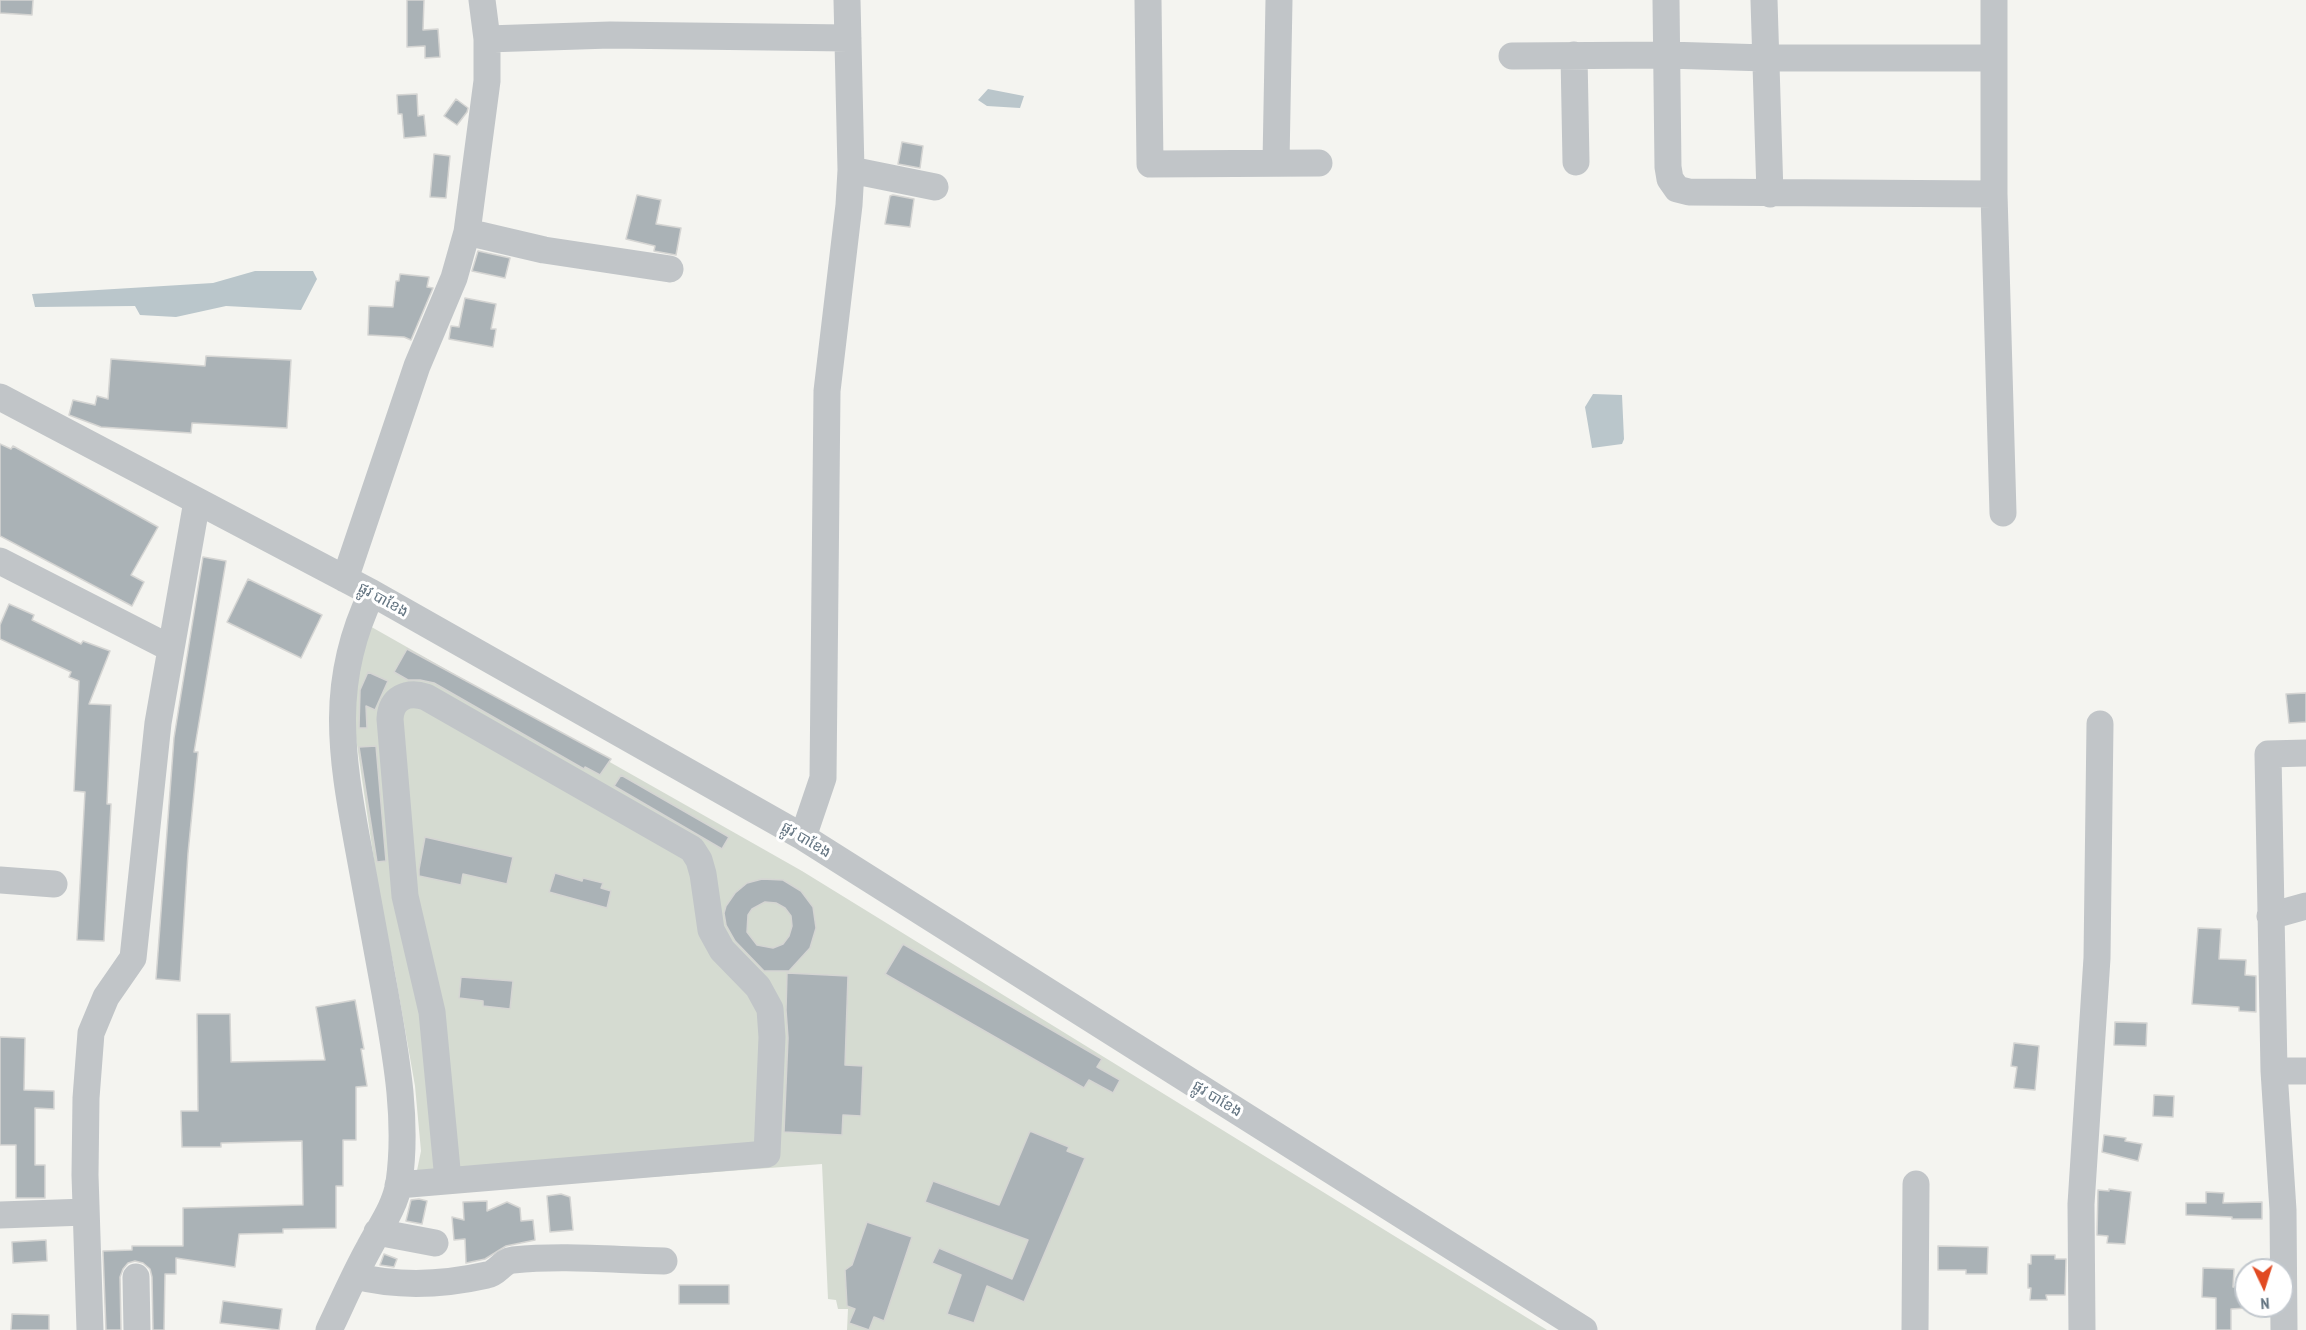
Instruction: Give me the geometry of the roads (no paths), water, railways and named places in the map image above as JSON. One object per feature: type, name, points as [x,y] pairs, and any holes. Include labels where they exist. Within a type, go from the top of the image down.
[{"type":"street","points":[[345,579],[417,366],[454,278],[467,232],[487,81],[487,39],[482,0]]},
{"type":"street","points":[[803,837],[823,778],[827,392],[851,170],[847,0]]},
{"type":"street","points":[[1148,0],[1150,164],[1319,163]]},
{"type":"street","points":[[1276,162],[1279,0]]},
{"type":"street","points":[[1666,0],[1668,167],[1673,184],[1677,189],[1689,192],[1770,194],[1994,194]]},
{"type":"street","points":[[1764,0],[1770,194]]},
{"type":"street","points":[[1994,0],[1994,194],[2003,513]]},
{"type":"street","points":[[487,39],[610,35],[848,38]]},
{"type":"street","points":[[1574,55],[1576,162]]},
{"type":"street","points":[[1512,56],[1993,58]]},
{"type":"street","points":[[851,170],[935,187]]},
{"type":"street","points":[[467,232],[544,250],[670,269]]},
{"type":"street","name":"ផ្លូវ បាខែង","points":[[0,397],[372,593],[803,837],[1584,1330]]},
{"type":"street","points":[[90,1330],[86,1212],[86,1109],[91,1033],[106,997],[133,958],[158,723],[197,501]]},
{"type":"street","points":[[0,561],[170,648]]},
{"type":"street","points":[[329,1330],[391,1208],[398,1185],[401,1158],[401,1089],[353,819],[342,732],[345,683],[351,651],[360,619],[372,593]]},
{"type":"street","points":[[398,1185],[767,1154],[772,1037],[770,1009],[758,987],[722,950],[711,930],[703,874],[699,860],[692,849],[426,696],[415,693],[402,696],[393,704],[390,719],[405,896],[432,1012],[448,1180]]},
{"type":"street","points":[[2082,1330],[2081,1204],[2097,958],[2100,724]]},
{"type":"street","points":[[2284,1330],[2283,1210],[2274,1071],[2268,754],[2306,753]]},
{"type":"street","points":[[0,880],[54,884]]},
{"type":"street","points":[[2270,916],[2306,906]]},
{"type":"street","points":[[2274,1071],[2306,1071]]},
{"type":"street","points":[[1915,1330],[1916,1184]]},
{"type":"street","points":[[0,1215],[86,1212]]},
{"type":"street","points":[[377,1232],[435,1243]]},
{"type":"street","points":[[355,1276],[399,1284],[428,1283],[493,1274],[510,1260],[576,1258],[664,1261]]},
{"type":"street","points":[[136,1277],[137,1330]]}]
